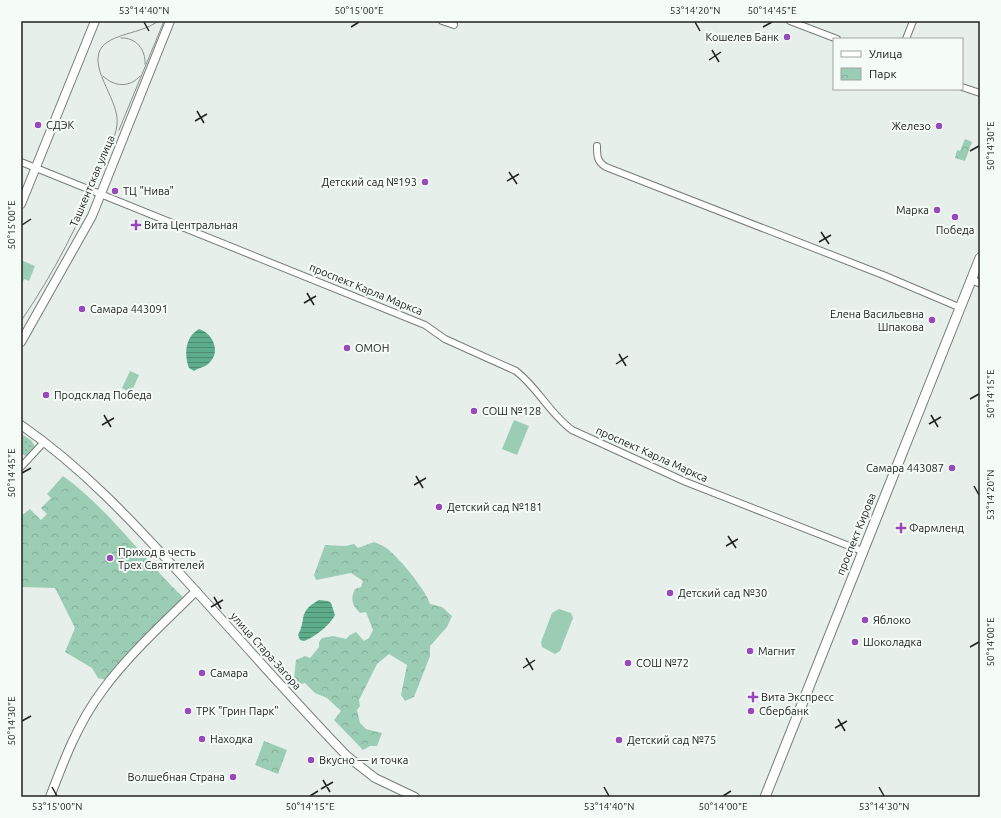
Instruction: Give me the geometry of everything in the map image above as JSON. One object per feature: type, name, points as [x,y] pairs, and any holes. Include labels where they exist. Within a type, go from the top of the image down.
[{"type":"main road","points":[[21,204],[96,21]]},
{"type":"main road","name":"Ташкентская улица","points":[[21,342],[88,223],[170,21]]},
{"type":"main road","name":"проспект Кирова","points":[[765,797],[862,551],[961,308],[976,282],[980,258]]},
{"type":"main road","name":"улица Стара-Загора","points":[[21,425],[100,488],[347,756],[375,778],[415,797]]},
{"type":"main road","points":[[50,797],[72,742],[101,691],[132,656],[196,591]]},
{"type":"street","points":[[442,21],[454,26]]},
{"type":"street","points":[[790,21],[834,38]]},
{"type":"street","points":[[906,38],[913,21]]},
{"type":"street","points":[[963,87],[980,94]]},
{"type":"street","points":[[597,146],[597,156],[600,164],[606,167],[876,272],[961,308]]},
{"type":"street","name":"проспект Карла Маркса","points":[[21,162],[425,325],[445,340],[516,371],[525,378],[564,424],[572,430],[686,482],[862,551]]},
{"type":"street","points":[[21,467],[44,442]]},
{"type":"green space","points":[[965,139],[972,142],[965,161],[955,158],[957,150],[960,151]]},
{"type":"green space","points":[[21,260],[35,266],[29,281],[24,279],[21,287]]},
{"type":"green space","points":[[130,371],[139,375],[131,393],[122,388]]},
{"type":"green space","points":[[514,420],[529,426],[517,455],[502,449]]},
{"type":"green space","points":[[21,434],[31,440],[35,446],[27,457],[21,453]]},
{"type":"green space","points":[[63,476],[95,503],[183,597],[128,654],[106,680],[98,678],[92,668],[65,652],[75,628],[55,588],[21,587],[21,516],[30,509],[41,520],[47,514],[41,508],[51,498],[47,494]]},
{"type":"green space","points":[[374,542],[385,547],[403,565],[423,590],[430,604],[442,607],[452,616],[447,627],[430,646],[430,656],[414,697],[405,701],[401,695],[407,665],[389,654],[377,664],[359,700],[360,706],[357,710],[360,723],[366,729],[382,733],[377,746],[370,746],[363,750],[334,720],[341,711],[327,698],[315,693],[305,683],[301,684],[294,678],[296,660],[305,656],[310,658],[319,647],[319,642],[322,638],[333,636],[346,639],[356,632],[364,641],[369,638],[373,630],[366,612],[360,613],[355,607],[352,599],[355,589],[361,587],[363,581],[351,573],[316,580],[314,575],[325,545],[346,546],[354,544],[358,548]]},
{"type":"green space","points":[[559,609],[571,613],[573,618],[560,651],[555,654],[542,647],[541,642],[552,613]]},
{"type":"green space","points":[[264,741],[287,750],[278,774],[255,765]]},
{"type":"shaded area","points":[[199,329],[204,331],[212,339],[215,349],[212,360],[205,366],[194,371],[189,368],[186,352],[188,341],[194,332]]},
{"type":"shaded area","points":[[319,600],[328,601],[331,603],[335,615],[330,623],[317,634],[304,641],[300,640],[298,635],[305,612],[312,604]]},
{"type":"tram line","points":[[21,321],[66,247],[114,136],[117,125],[117,116],[99,67],[98,58],[100,50],[104,44],[111,40],[144,29],[158,21]]},
{"type":"tram line","points":[[119,130],[164,21]]},
{"type":"tram line","points":[[121,38],[126,38],[139,45],[144,54],[145,64]]},
{"type":"tram line","points":[[103,76],[107,80],[122,85],[132,83],[140,76]]},
{"type":"place","name":"Кошелев Банк","points":[[787,37]]},
{"type":"place","name":"СДЭК","points":[[38,125]]},
{"type":"place","name":"Железо","points":[[939,126]]},
{"type":"place","name":"Детский сад №193","points":[[425,182]]},
{"type":"place","name":"ТЦ \"Нива\"","points":[[115,191]]},
{"type":"place","name":"Марка","points":[[937,210]]},
{"type":"place","name":"Победа","points":[[955,217]]},
{"type":"place","name":"Вита Центральная","points":[[136,225]]},
{"type":"place","name":"Самара 443091","points":[[82,309]]},
{"type":"place","name":"Елена Васильевна Шпакова","points":[[932,320]]},
{"type":"place","name":"ОМОН","points":[[347,348]]},
{"type":"place","name":"Продсклад Победа","points":[[46,395]]},
{"type":"place","name":"СОШ №128","points":[[474,411]]},
{"type":"place","name":"Самара 443087","points":[[952,468]]},
{"type":"place","name":"Детский сад №181","points":[[439,507]]},
{"type":"place","name":"Фармленд","points":[[901,528]]},
{"type":"place","name":"Приход в честь Трех Святителей","points":[[110,558]]},
{"type":"place","name":"Детский сад №30","points":[[670,593]]},
{"type":"place","name":"Яблоко","points":[[865,620]]},
{"type":"place","name":"Шоколадка","points":[[855,642]]},
{"type":"place","name":"Магнит","points":[[750,651]]},
{"type":"place","name":"СОШ №72","points":[[628,663]]},
{"type":"place","name":"Самара","points":[[202,673]]},
{"type":"place","name":"Вита Экспресс","points":[[753,697]]},
{"type":"place","name":"ТРК \"Грин Парк\"","points":[[188,711]]},
{"type":"place","name":"Сбербанк","points":[[751,711]]},
{"type":"place","name":"Находка","points":[[202,739]]},
{"type":"place","name":"Детский сад №75","points":[[619,740]]},
{"type":"place","name":"Вкусно — и точка","points":[[311,760]]},
{"type":"place","name":"Волшебная Страна","points":[[233,777]]}]
